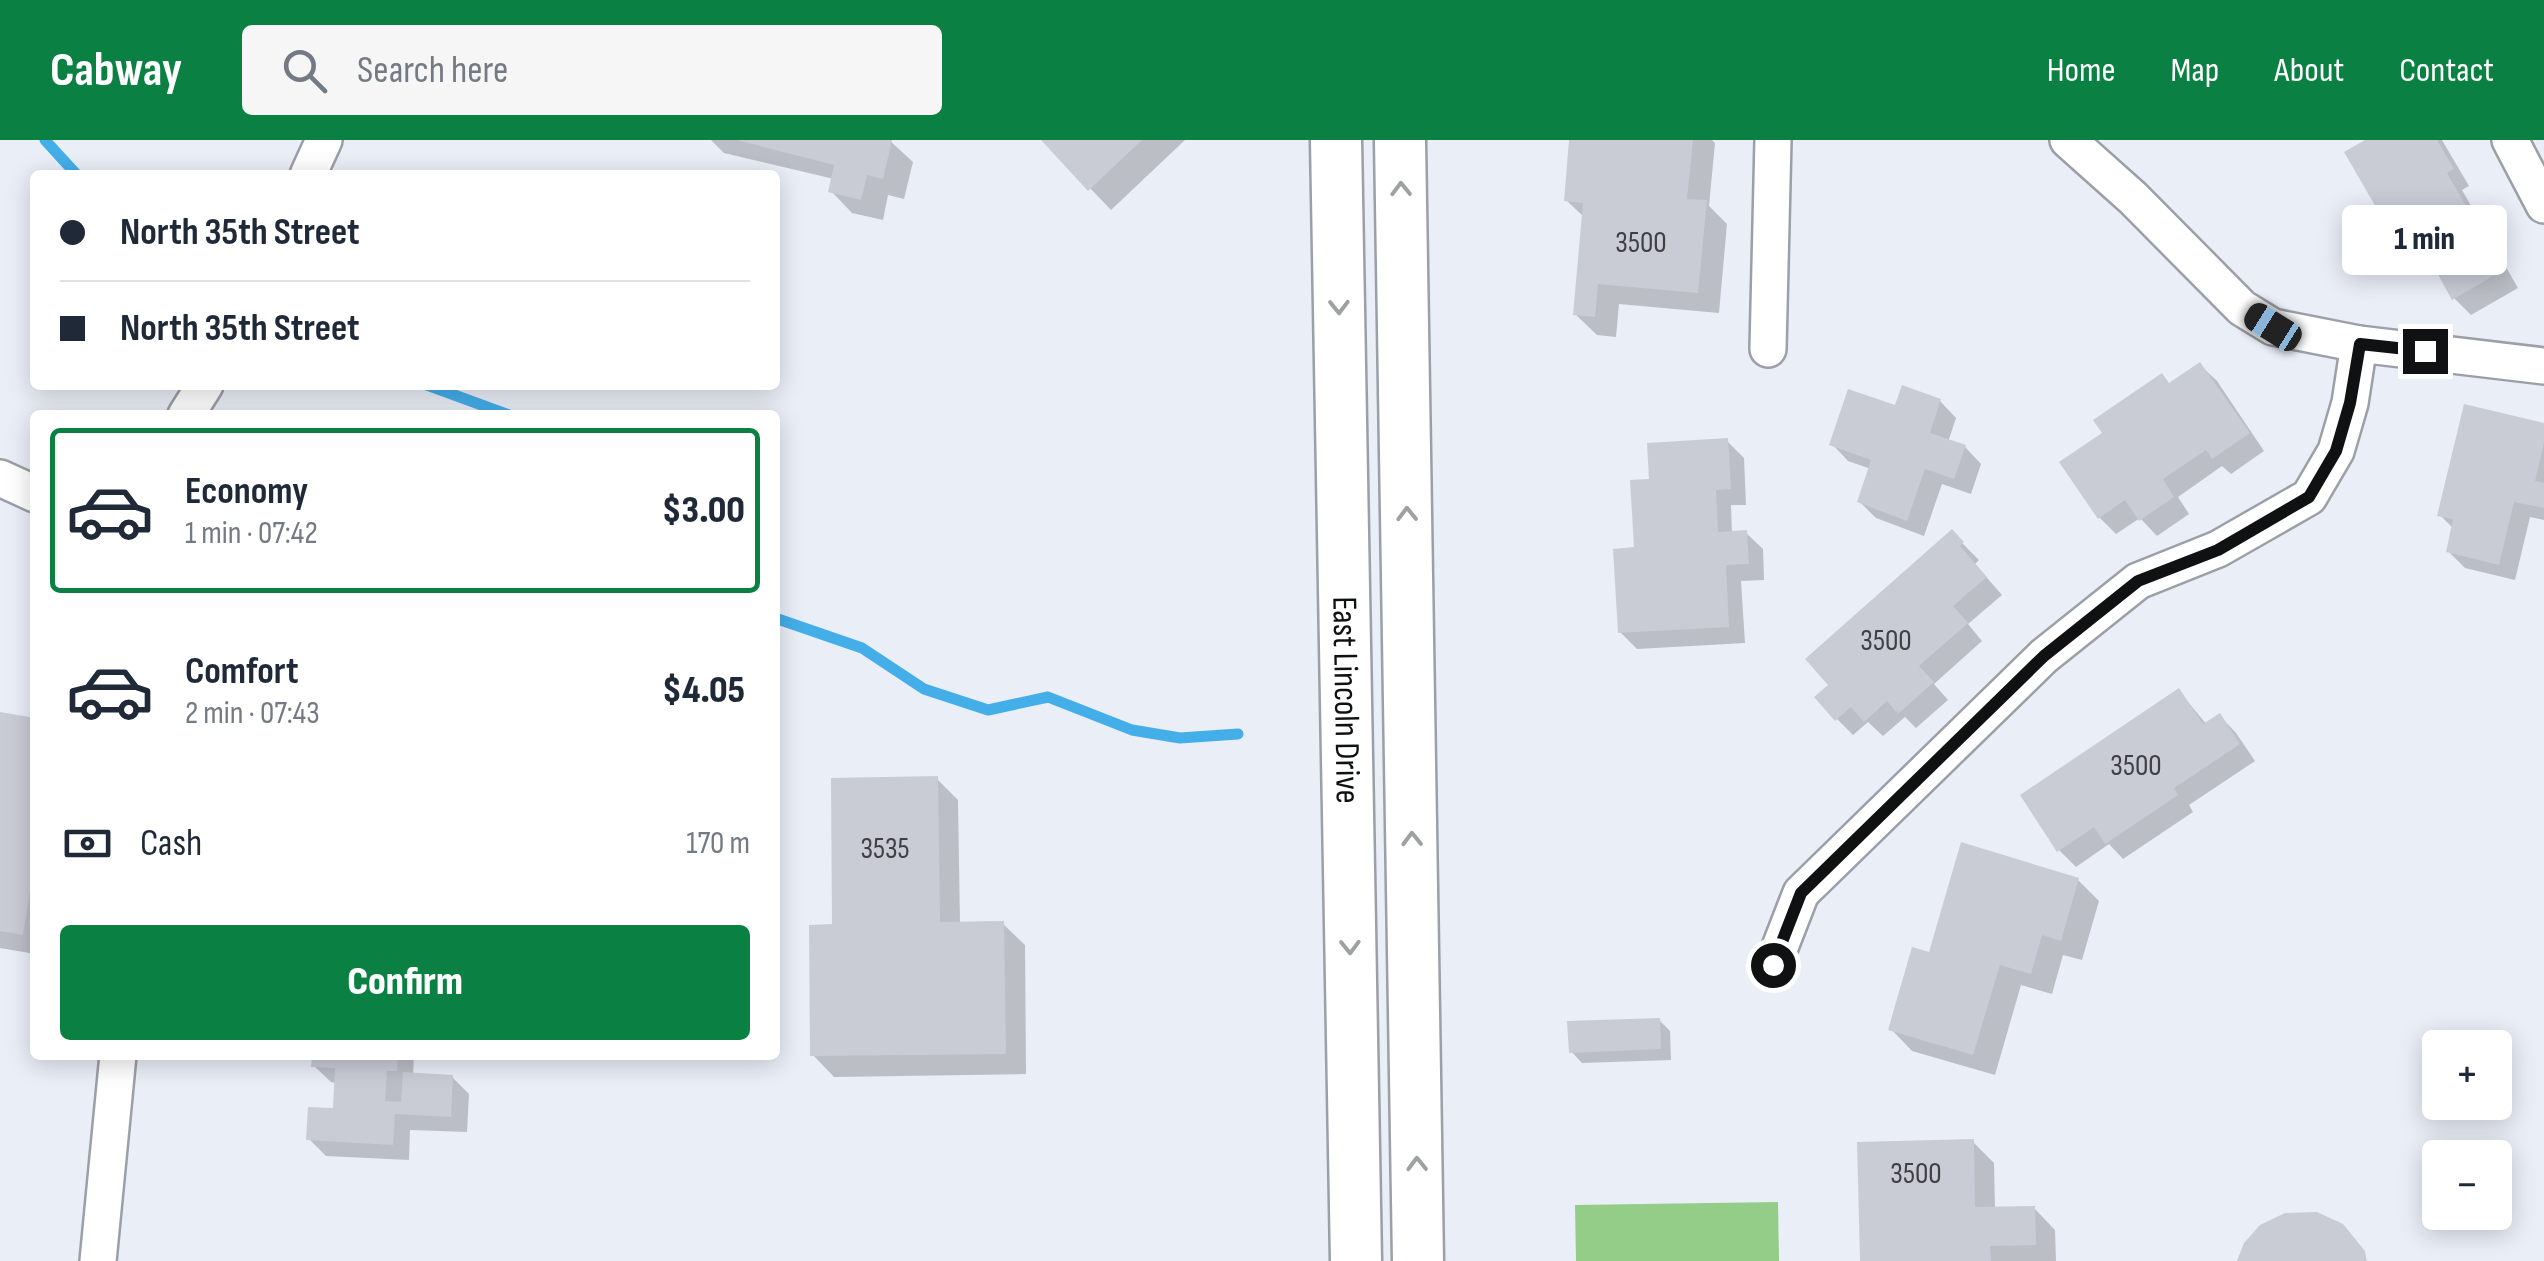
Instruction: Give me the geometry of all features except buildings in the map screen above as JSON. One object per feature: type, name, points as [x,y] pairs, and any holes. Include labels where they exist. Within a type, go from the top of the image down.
[{"type":"main road","name":"East Lincoln Drive","points":[[1336,140],[1356,1261]]},
{"type":"main road","name":"East Lincoln Drive","points":[[1400,140],[1418,1261]]},
{"type":"street","points":[[310,170],[324,140]]},
{"type":"street","points":[[1768,348],[1772,140]]},
{"type":"street","points":[[2068,140],[2134,198],[2242,308],[2273,327],[2360,344],[2544,366]]},
{"type":"street","points":[[2510,140],[2544,204]]},
{"type":"street","points":[[1773,965],[1801,893],[2044,656],[2138,581],[2218,550],[2309,497],[2336,451],[2350,403],[2360,344]]},
{"type":"street","points":[[0,478],[30,492]]},
{"type":"street","points":[[98,1261],[118,1060]]},
{"type":"green space","points":[[1778,1202],[1779,1261],[1576,1261],[1575,1205]]},
{"type":"waterway","points":[[45,140],[72,170]]},
{"type":"waterway","points":[[441,390],[495,410]]},
{"type":"waterway","points":[[780,620],[862,648],[924,689],[988,710],[1048,697],[1132,730],[1180,738],[1238,734]]},
{"type":"route","points":[[1773,965],[1801,893],[2044,656],[2138,581],[2218,550],[2309,497],[2336,451],[2350,403],[2360,344],[2425,351]]}]
